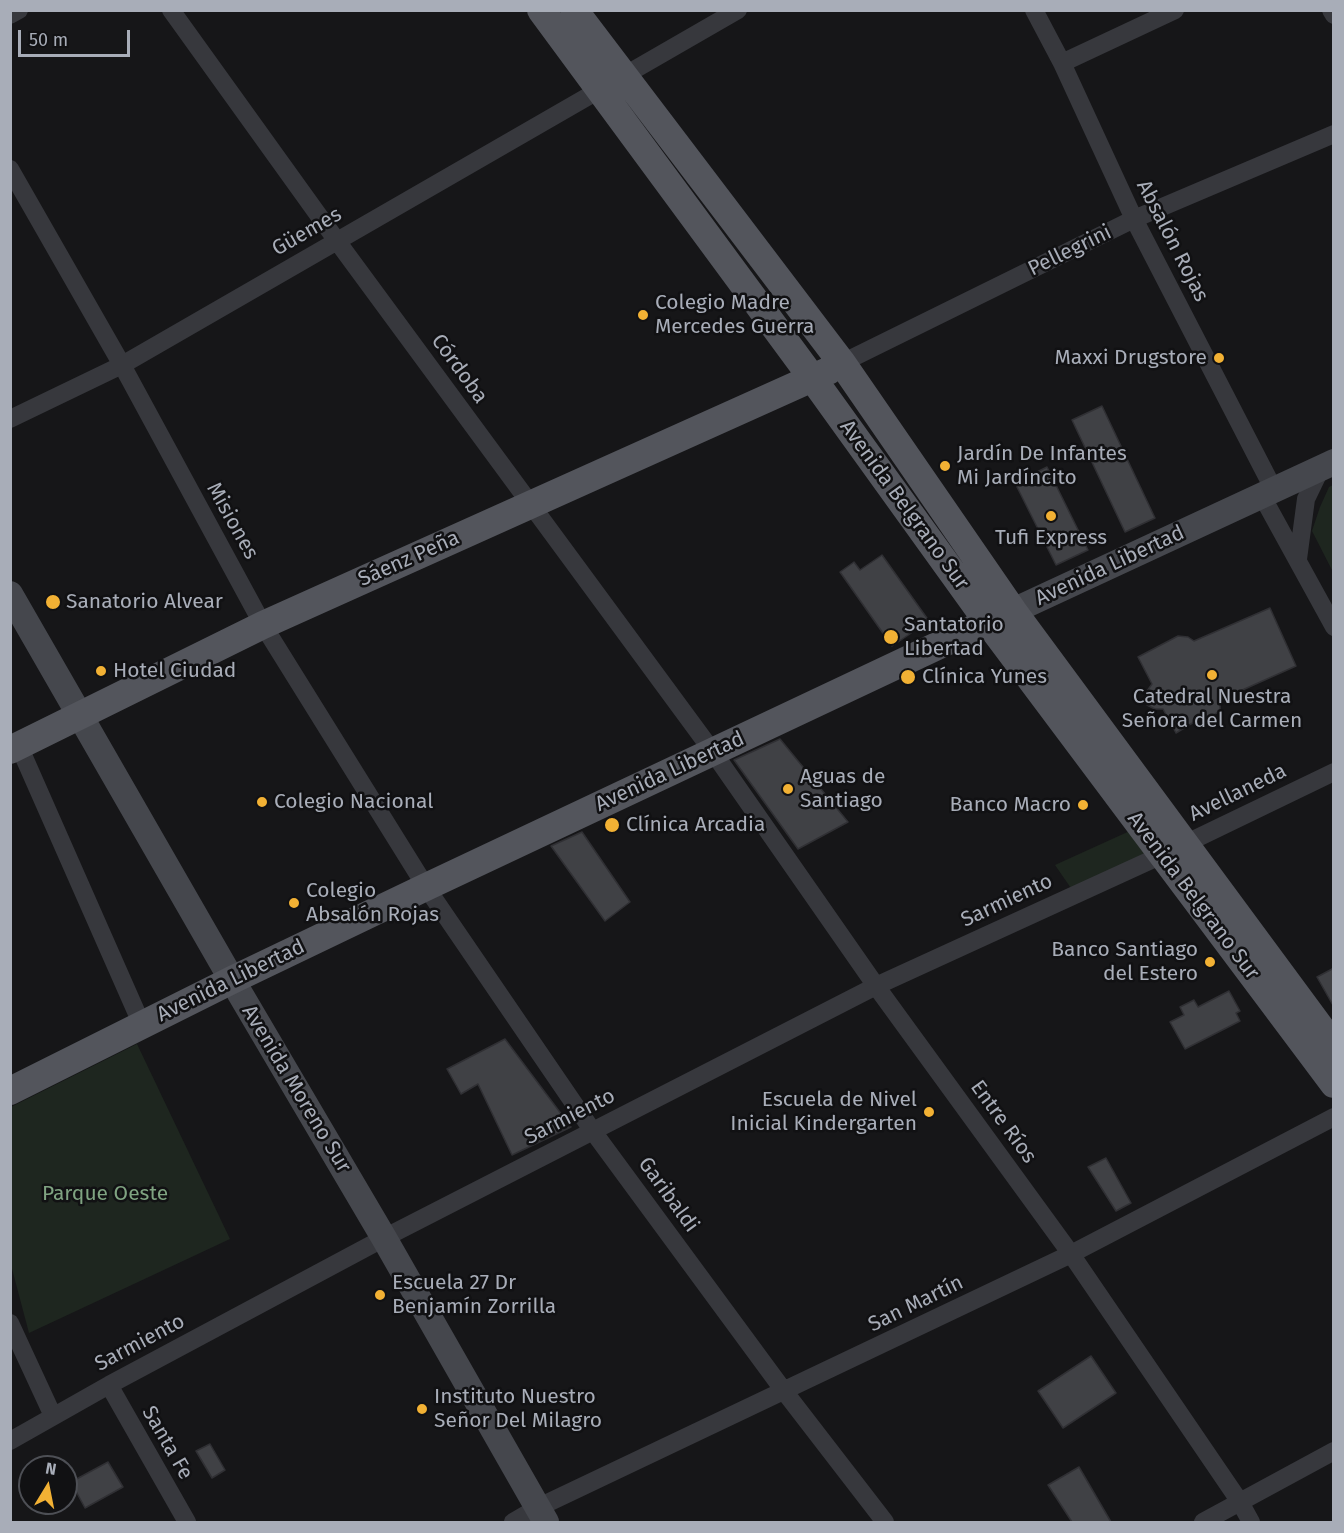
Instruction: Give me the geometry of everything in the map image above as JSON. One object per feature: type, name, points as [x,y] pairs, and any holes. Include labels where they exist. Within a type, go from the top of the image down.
[{"type":"main road","name":"Avenida Belgrano Sur","points":[[541,10],[611,82],[842,363],[1000,616]]},
{"type":"main road","name":"Avenida Belgrano Sur","points":[[574,10],[611,82],[813,379],[1000,616],[1173,849],[1334,1084]]},
{"type":"main road","name":"Pellegrini","points":[[813,379],[842,363]]},
{"type":"main road","name":"Sáenz Peña","points":[[15,748],[263,625],[813,379]]},
{"type":"main road","name":"Avenida Libertad","points":[[10,1091],[232,980],[1000,616]]},
{"type":"main road","name":"Avenida Belgrano Sur","points":[[1173,849],[1334,1046]]},
{"type":"street","points":[[10,15],[19,10]]},
{"type":"street","name":"Córdoba","points":[[171,10],[337,241],[713,752]]},
{"type":"street","name":"Güemes","points":[[10,419],[122,365],[738,10]]},
{"type":"street","name":"Absalón Rojas","points":[[1034,10],[1062,63],[1134,219],[1298,559],[1334,627]]},
{"type":"street","points":[[1062,63],[1175,10]]},
{"type":"street","points":[[1331,10],[1334,15]]},
{"type":"street","name":"Pellegrini","points":[[842,363],[1134,219],[1334,134]]},
{"type":"street","name":"Misiones","points":[[10,169],[122,365],[263,625],[426,887]]},
{"type":"street","points":[[1298,559],[1306,499],[1327,465]]},
{"type":"street","name":"Avenida Libertad","points":[[1000,616],[1327,465]]},
{"type":"street","name":"Avenida Moreno Sur","points":[[10,594],[232,980],[384,1238],[541,1515]]},
{"type":"street","points":[[15,748],[142,1025]]},
{"type":"street","name":"Entre Ríos","points":[[713,752],[876,986],[1071,1254],[1240,1502],[1251,1522]]},
{"type":"street","name":"Avellaneda","points":[[1173,849],[1334,772]]},
{"type":"street","name":"Sarmiento","points":[[10,1442],[109,1385],[592,1130],[876,986],[1173,849]]},
{"type":"street","name":"Garibaldi","points":[[426,887],[592,1130],[784,1391],[885,1522]]},
{"type":"street","name":"San Martín","points":[[513,1522],[541,1515],[784,1391],[1071,1254],[1334,1117]]},
{"type":"street","points":[[10,1323],[53,1416]]},
{"type":"street","name":"Santa Fe","points":[[109,1385],[186,1522]]},
{"type":"street","points":[[1203,1522],[1334,1451]]},
{"type":"green space","points":[[1333,485],[1333,572],[1312,531],[1329,487]]},
{"type":"green space","points":[[1132,830],[1152,857],[1075,894],[1055,865]]},
{"type":"green space","name":"Parque Oeste","points":[[137,1044],[230,1239],[29,1333],[11,1265],[11,1107]]},
{"type":"building","points":[[1102,406],[1155,518],[1125,532],[1072,420]]},
{"type":"building","name":"Tufi Express","points":[[1047,467],[1088,550],[1056,565],[1015,483]]},
{"type":"building","points":[[882,555],[929,621],[892,646],[840,572],[854,562],[860,570]]},
{"type":"building","name":"Catedral Nuestra Señora del Carmen","points":[[1270,608],[1296,666],[1220,700],[1220,710],[1213,716],[1199,719],[1176,733],[1163,709],[1155,709],[1147,705],[1147,691],[1152,684],[1138,657],[1178,636],[1188,637],[1194,641]]},
{"type":"building","name":"Aguas de Santiago","points":[[780,739],[848,822],[798,849],[734,760]]},
{"type":"building","points":[[582,832],[630,902],[605,921],[551,846]]},
{"type":"building","points":[[1334,968],[1334,1007],[1317,977]]},
{"type":"building","points":[[1229,991],[1240,1011],[1236,1013],[1240,1021],[1185,1049],[1170,1022],[1184,1015],[1180,1007],[1194,1000],[1198,1007]]},
{"type":"building","points":[[505,1039],[571,1127],[512,1155],[478,1084],[461,1094],[447,1069]]},
{"type":"building","points":[[1106,1158],[1131,1203],[1116,1211],[1088,1167]]},
{"type":"building","points":[[1091,1356],[1116,1393],[1063,1428],[1038,1391]]},
{"type":"building","points":[[210,1444],[225,1470],[212,1478],[196,1451]]},
{"type":"building","points":[[108,1462],[123,1487],[85,1508],[78,1495],[78,1478]]},
{"type":"building","points":[[1079,1467],[1111,1522],[1072,1522],[1048,1485]]},
{"type":"place","name":"Colegio Madre Mercedes Guerra","points":[[643,315]]},
{"type":"place","name":"Maxxi Drugstore","points":[[1219,358]]},
{"type":"place","name":"Jardín De Infantes Mi Jardíncito","points":[[945,466]]},
{"type":"place","name":"Tufi Express","points":[[1051,516]]},
{"type":"place","name":"Sanatorio Alvear","points":[[53,602]]},
{"type":"place","name":"Santatorio Libertad","points":[[891,637]]},
{"type":"place","name":"Hotel Ciudad","points":[[101,671]]},
{"type":"place","name":"Catedral Nuestra Señora del Carmen","points":[[1212,675]]},
{"type":"place","name":"Clínica Yunes","points":[[908,677]]},
{"type":"place","name":"Aguas de Santiago","points":[[788,789]]},
{"type":"place","name":"Colegio Nacional","points":[[262,802]]},
{"type":"place","name":"Banco Macro","points":[[1083,805]]},
{"type":"place","name":"Clínica Arcadia","points":[[612,825]]},
{"type":"place","name":"Colegio Absalón Rojas","points":[[294,903]]},
{"type":"place","name":"Banco Santiago del Estero","points":[[1210,962]]},
{"type":"place","name":"Escuela de Nivel Inicial Kindergarten","points":[[929,1112]]},
{"type":"place","name":"Escuela 27 Dr Benjamín Zorrilla","points":[[380,1295]]},
{"type":"place","name":"Instituto Nuestro Señor Del Milagro","points":[[422,1409]]}]
